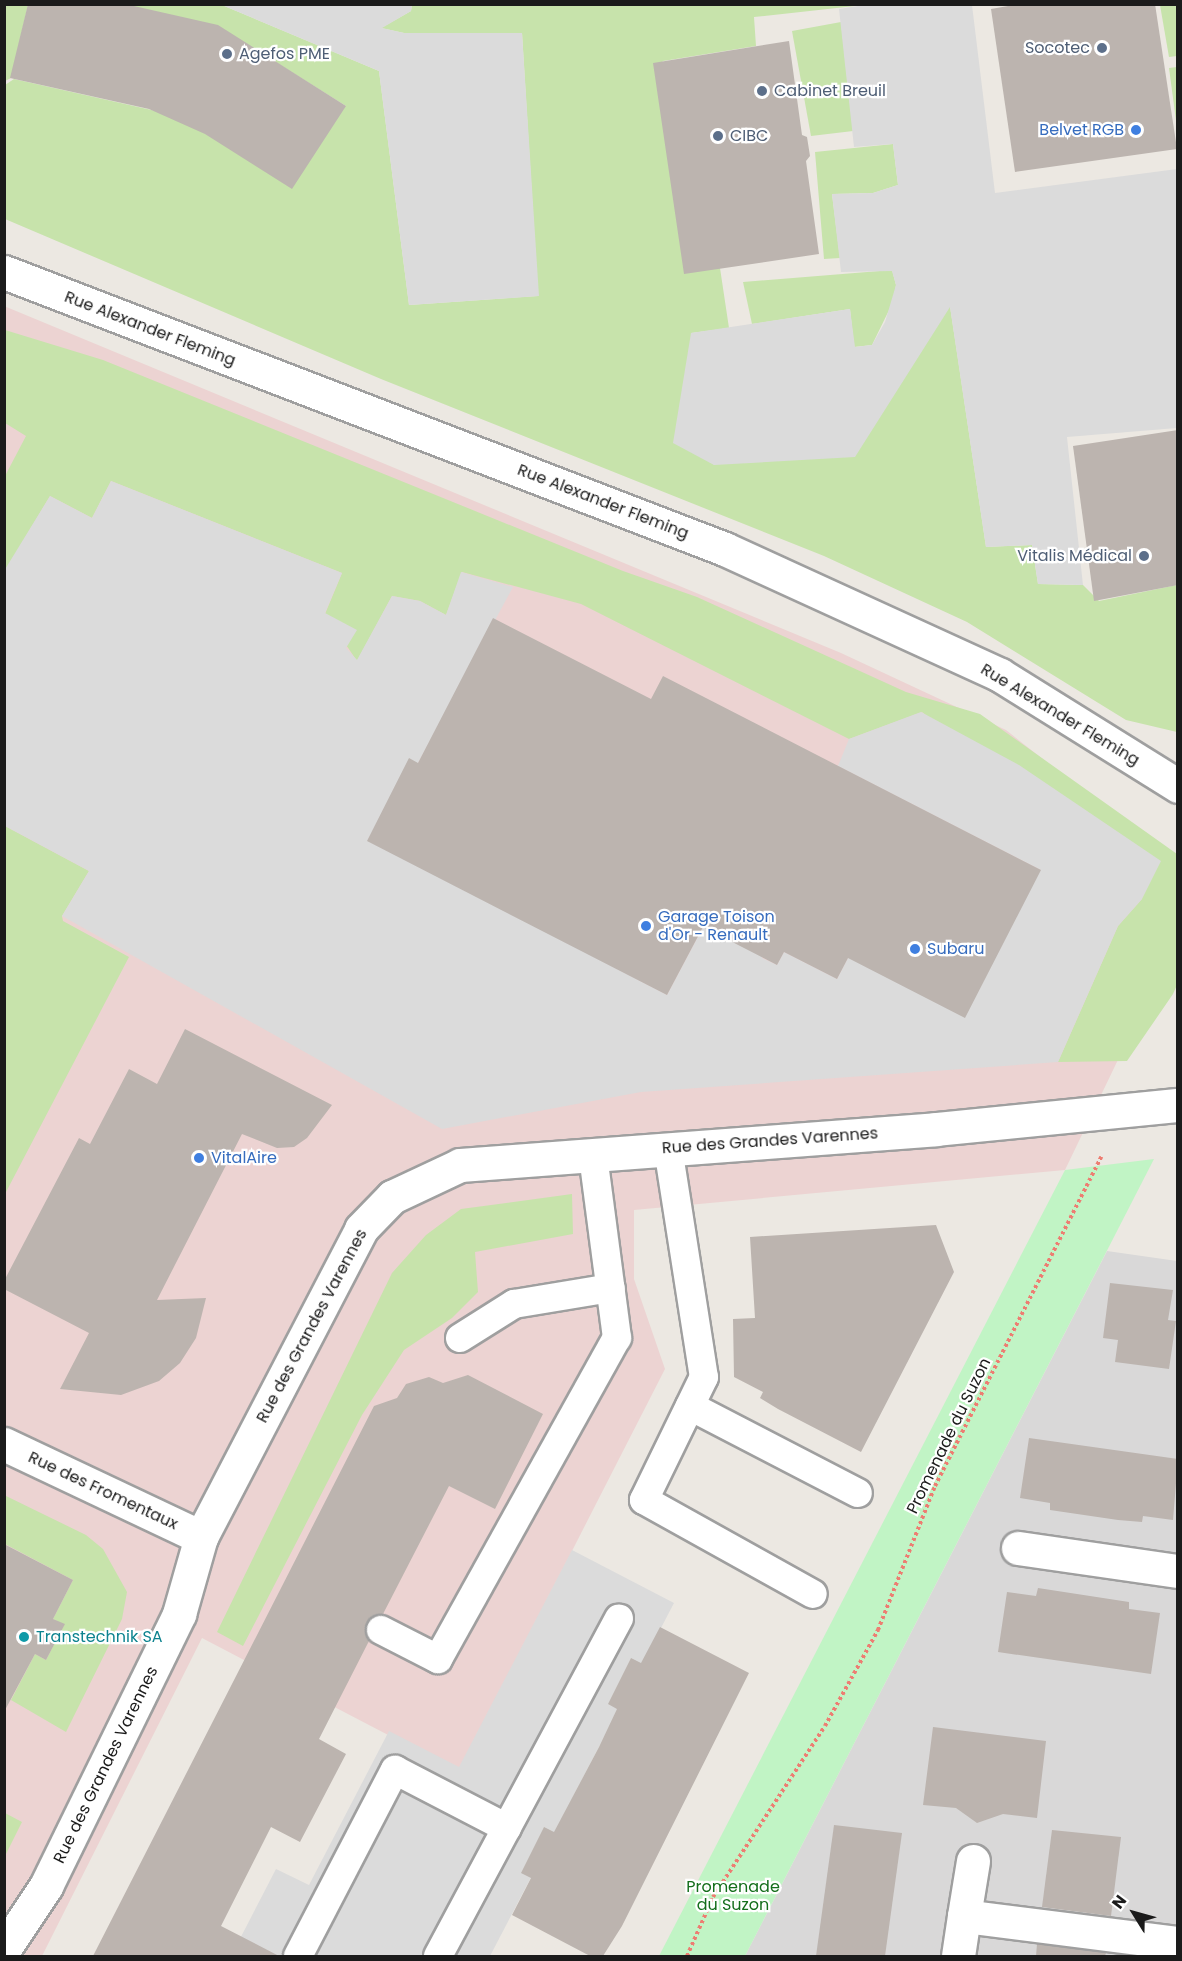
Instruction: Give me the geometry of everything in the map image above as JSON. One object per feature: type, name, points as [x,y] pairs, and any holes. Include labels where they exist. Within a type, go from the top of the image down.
[{"type":"street","name":"Rue Alexander Fleming","points":[[4,272],[725,549],[1000,675],[1178,786]]},
{"type":"street","name":"Rue des Grandes Varennes","points":[[4,1949],[52,1875],[179,1614],[201,1537],[361,1229],[375,1211],[392,1197],[459,1165],[936,1129],[1178,1105]]},
{"type":"street","name":"Rue des Fromentaux","points":[[4,1444],[201,1537]]},
{"type":"street","points":[[1018,1548],[1178,1572]]},
{"type":"street","points":[[958,1956],[973,1861]]},
{"type":"street","points":[[964,1916],[1178,1943]]},
{"type":"lane","points":[[668,1148],[704,1377],[644,1500],[813,1593]]},
{"type":"lane","points":[[381,1630],[438,1659],[617,1338],[593,1156]]},
{"type":"lane","points":[[460,1338],[514,1304],[610,1288]]},
{"type":"lane","points":[[690,1406],[858,1493]]},
{"type":"lane","points":[[438,1956],[619,1619]]},
{"type":"lane","points":[[298,1956],[395,1770],[507,1828]]},
{"type":"path","name":"Promenade du Suzon","points":[[687,1956],[713,1897],[825,1726],[878,1630],[935,1486],[1124,1110]]},
{"type":"shaded area","points":[[222,5],[412,5],[411,11],[382,28],[404,33],[522,33],[539,296],[409,305],[379,71]]},
{"type":"shaded area","points":[[864,5],[972,5],[995,193],[1177,169],[1177,428],[1067,437],[1083,585],[1038,584],[1032,545],[986,547],[950,307],[855,457],[714,465],[673,443],[691,333],[850,309],[855,347],[872,345],[885,322],[896,285],[892,271],[841,272],[832,194],[873,193],[898,185],[893,144],[854,147],[839,9]]},
{"type":"shaded area","points":[[4,306],[841,653],[1006,730],[1178,866],[1177,937],[1065,1170],[634,1210],[634,1279],[665,1369],[459,1772],[202,1638],[42,1956],[4,1956]]},
{"type":"shaded area","points":[[111,481],[342,573],[325,613],[357,630],[346,648],[357,660],[392,596],[420,601],[446,615],[461,572],[513,587],[418,763],[368,839],[667,995],[710,914],[769,944],[762,958],[777,965],[784,952],[837,979],[848,958],[1041,870],[838,766],[849,739],[921,712],[1019,765],[1161,861],[1142,899],[1118,926],[1058,1062],[641,1092],[442,1129],[62,916],[89,871],[5,826],[4,571],[50,496],[92,518]]},
{"type":"shaded area","points":[[1107,1251],[1177,1261],[1177,1956],[745,1956]]},
{"type":"shaded area","points":[[572,1550],[674,1603],[490,1956],[231,1956],[276,1869],[309,1885],[389,1731],[459,1767]]},
{"type":"green space","points":[[412,4],[864,5],[754,17],[756,46],[663,61],[655,71],[720,268],[729,328],[691,333],[714,465],[950,306],[986,547],[1032,545],[1038,584],[1083,585],[1099,601],[1177,585],[1177,732],[1126,720],[967,622],[824,556],[381,379],[5,219],[5,85],[14,79],[165,113],[346,106],[239,39],[125,5],[222,5],[379,71],[409,305],[538,296],[522,33],[404,33],[381,28],[411,11]]},
{"type":"green space","points":[[5,5],[28,5],[11,78],[5,81]]},
{"type":"green space","points":[[1160,5],[1177,5],[1177,56],[1169,57]]},
{"type":"green space","points":[[841,22],[853,131],[811,136],[792,31]]},
{"type":"green space","points":[[1178,67],[1177,128],[1169,68]]},
{"type":"green space","points":[[893,144],[898,185],[873,193],[832,194],[840,258],[824,259],[815,152]]},
{"type":"green space","points":[[892,270],[896,285],[893,302],[872,345],[854,347],[850,309],[752,324],[743,282]]},
{"type":"green space","points":[[5,330],[103,360],[623,571],[697,597],[906,692],[980,714],[1177,854],[1177,985],[1173,994],[1127,1061],[1058,1062],[1118,926],[1142,899],[922,712],[849,739],[581,604],[462,572],[446,615],[420,601],[392,596],[357,661],[325,614],[342,573],[111,481],[92,518],[50,496],[5,571],[5,476],[26,436],[5,423]]},
{"type":"green space","points":[[5,826],[89,871],[62,916],[63,921],[129,957],[5,1194]]},
{"type":"green space","name":"Promenade du Suzon","points":[[1154,1159],[745,1956],[659,1956],[1065,1170]]},
{"type":"green space","points":[[572,1194],[573,1234],[475,1252],[478,1292],[452,1318],[404,1350],[362,1415],[243,1646],[217,1632],[392,1273],[426,1235],[461,1209]]},
{"type":"green space","points":[[4,1495],[86,1535],[103,1549],[127,1592],[122,1619],[66,1732],[11,1700],[35,1654],[46,1660],[64,1625],[53,1619],[73,1580],[5,1544]]},
{"type":"green space","points":[[5,1813],[22,1822],[5,1856]]},
{"type":"building","points":[[28,4],[125,4],[218,25],[346,106],[292,189],[205,134],[149,109],[10,78]]},
{"type":"building","points":[[1020,4],[1155,4],[1177,149],[1015,172],[991,9]]},
{"type":"building","points":[[789,41],[802,135],[807,137],[810,156],[806,161],[819,254],[684,274],[653,63]]},
{"type":"building","points":[[1178,430],[1178,585],[1094,601],[1073,446]]},
{"type":"building","points":[[493,618],[651,699],[663,676],[1041,870],[965,1018],[848,958],[837,979],[784,952],[777,965],[703,927],[667,995],[367,841],[409,758],[418,763]]},
{"type":"building","points":[[185,1029],[332,1105],[307,1138],[294,1147],[277,1148],[242,1134],[157,1300],[206,1298],[196,1338],[180,1363],[159,1381],[121,1395],[60,1389],[89,1333],[4,1289],[4,1281],[79,1138],[90,1144],[129,1069],[157,1084]]},
{"type":"building","points":[[936,1225],[954,1272],[861,1452],[778,1409],[760,1398],[763,1392],[734,1377],[733,1319],[755,1318],[750,1237]]},
{"type":"building","points":[[1110,1283],[1173,1290],[1168,1320],[1176,1321],[1169,1369],[1115,1362],[1118,1340],[1103,1338]]},
{"type":"building","points":[[468,1375],[543,1414],[495,1509],[449,1486],[383,1614],[373,1616],[366,1623],[369,1641],[319,1739],[346,1754],[300,1842],[271,1827],[221,1926],[279,1956],[93,1956],[374,1406],[397,1398],[406,1384],[429,1377],[443,1383]]},
{"type":"building","points":[[1029,1438],[1178,1459],[1173,1520],[1143,1516],[1142,1522],[1118,1520],[1050,1510],[1050,1503],[1020,1498]]},
{"type":"building","name":"Transtechnik SA","points":[[4,1544],[73,1580],[53,1619],[65,1624],[46,1660],[35,1654],[4,1712]]},
{"type":"building","points":[[1038,1588],[1129,1602],[1129,1609],[1160,1613],[1151,1674],[998,1652],[1007,1592],[1036,1596]]},
{"type":"building","points":[[660,1627],[749,1673],[622,1926],[603,1956],[590,1956],[512,1915],[531,1878],[521,1873],[544,1827],[554,1832],[617,1709],[608,1704],[631,1658],[641,1663]]},
{"type":"building","points":[[933,1727],[1046,1741],[1037,1818],[1003,1814],[977,1823],[956,1808],[923,1805]]},
{"type":"building","points":[[834,1825],[902,1833],[885,1956],[816,1956]]},
{"type":"building","points":[[1052,1830],[1121,1837],[1111,1916],[1042,1907]]},
{"type":"building","points":[[1037,1944],[1106,1953],[1105,1956],[1036,1956]]},
{"type":"place","name":"Socotec","points":[[1102,48]]},
{"type":"place","name":"Agefos PME","points":[[227,54]]},
{"type":"place","name":"Cabinet Breuil","points":[[762,91]]},
{"type":"place","name":"Belvet RGB","points":[[1136,130]]},
{"type":"place","name":"CIBC","points":[[718,136]]},
{"type":"place","name":"Vitalis Médical","points":[[1144,556]]},
{"type":"place","name":"Garage Toison d'Or - Renault","points":[[646,926]]},
{"type":"place","name":"Subaru","points":[[915,949]]},
{"type":"place","name":"VitalAire","points":[[199,1158]]},
{"type":"place","name":"Transtechnik SA","points":[[24,1637]]}]
